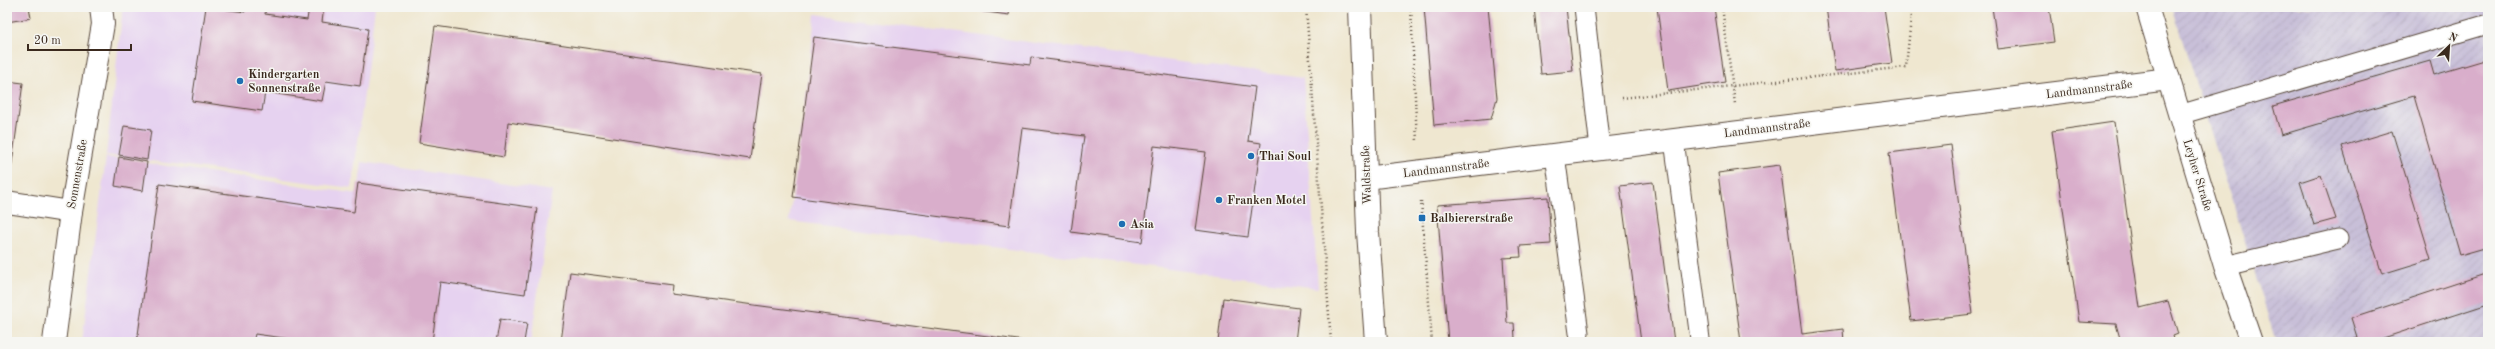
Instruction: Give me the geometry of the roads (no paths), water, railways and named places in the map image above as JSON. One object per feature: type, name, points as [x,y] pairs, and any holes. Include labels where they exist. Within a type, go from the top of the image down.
[{"type":"street","name":"Sonnenstraße","points":[[54,342],[71,212],[103,24],[101,7]]},
{"type":"street","name":"Waldstraße","points":[[1360,7],[1366,178],[1376,342]]},
{"type":"street","name":"Leyher Straße","points":[[2147,7],[2225,266],[2251,342]]},
{"type":"street","name":"Landmannstraße","points":[[1366,178],[2169,79]]},
{"type":"street","points":[[7,202],[71,212]]},
{"type":"lane","points":[[1584,7],[1600,149]]},
{"type":"lane","points":[[2180,115],[2488,24]]},
{"type":"lane","points":[[1674,140],[1700,339]]},
{"type":"lane","points":[[1555,154],[1579,333]]},
{"type":"lane","points":[[2225,266],[2338,239]]},
{"type":"place","name":"Kindergarten Sonnenstraße","points":[[240,81]]},
{"type":"place","name":"Thai Soul","points":[[1251,156]]},
{"type":"place","name":"Franken Motel","points":[[1219,200]]},
{"type":"place","name":"Balbiererstraße","points":[[1422,218]]},
{"type":"place","name":"Asia","points":[[1122,224]]}]
